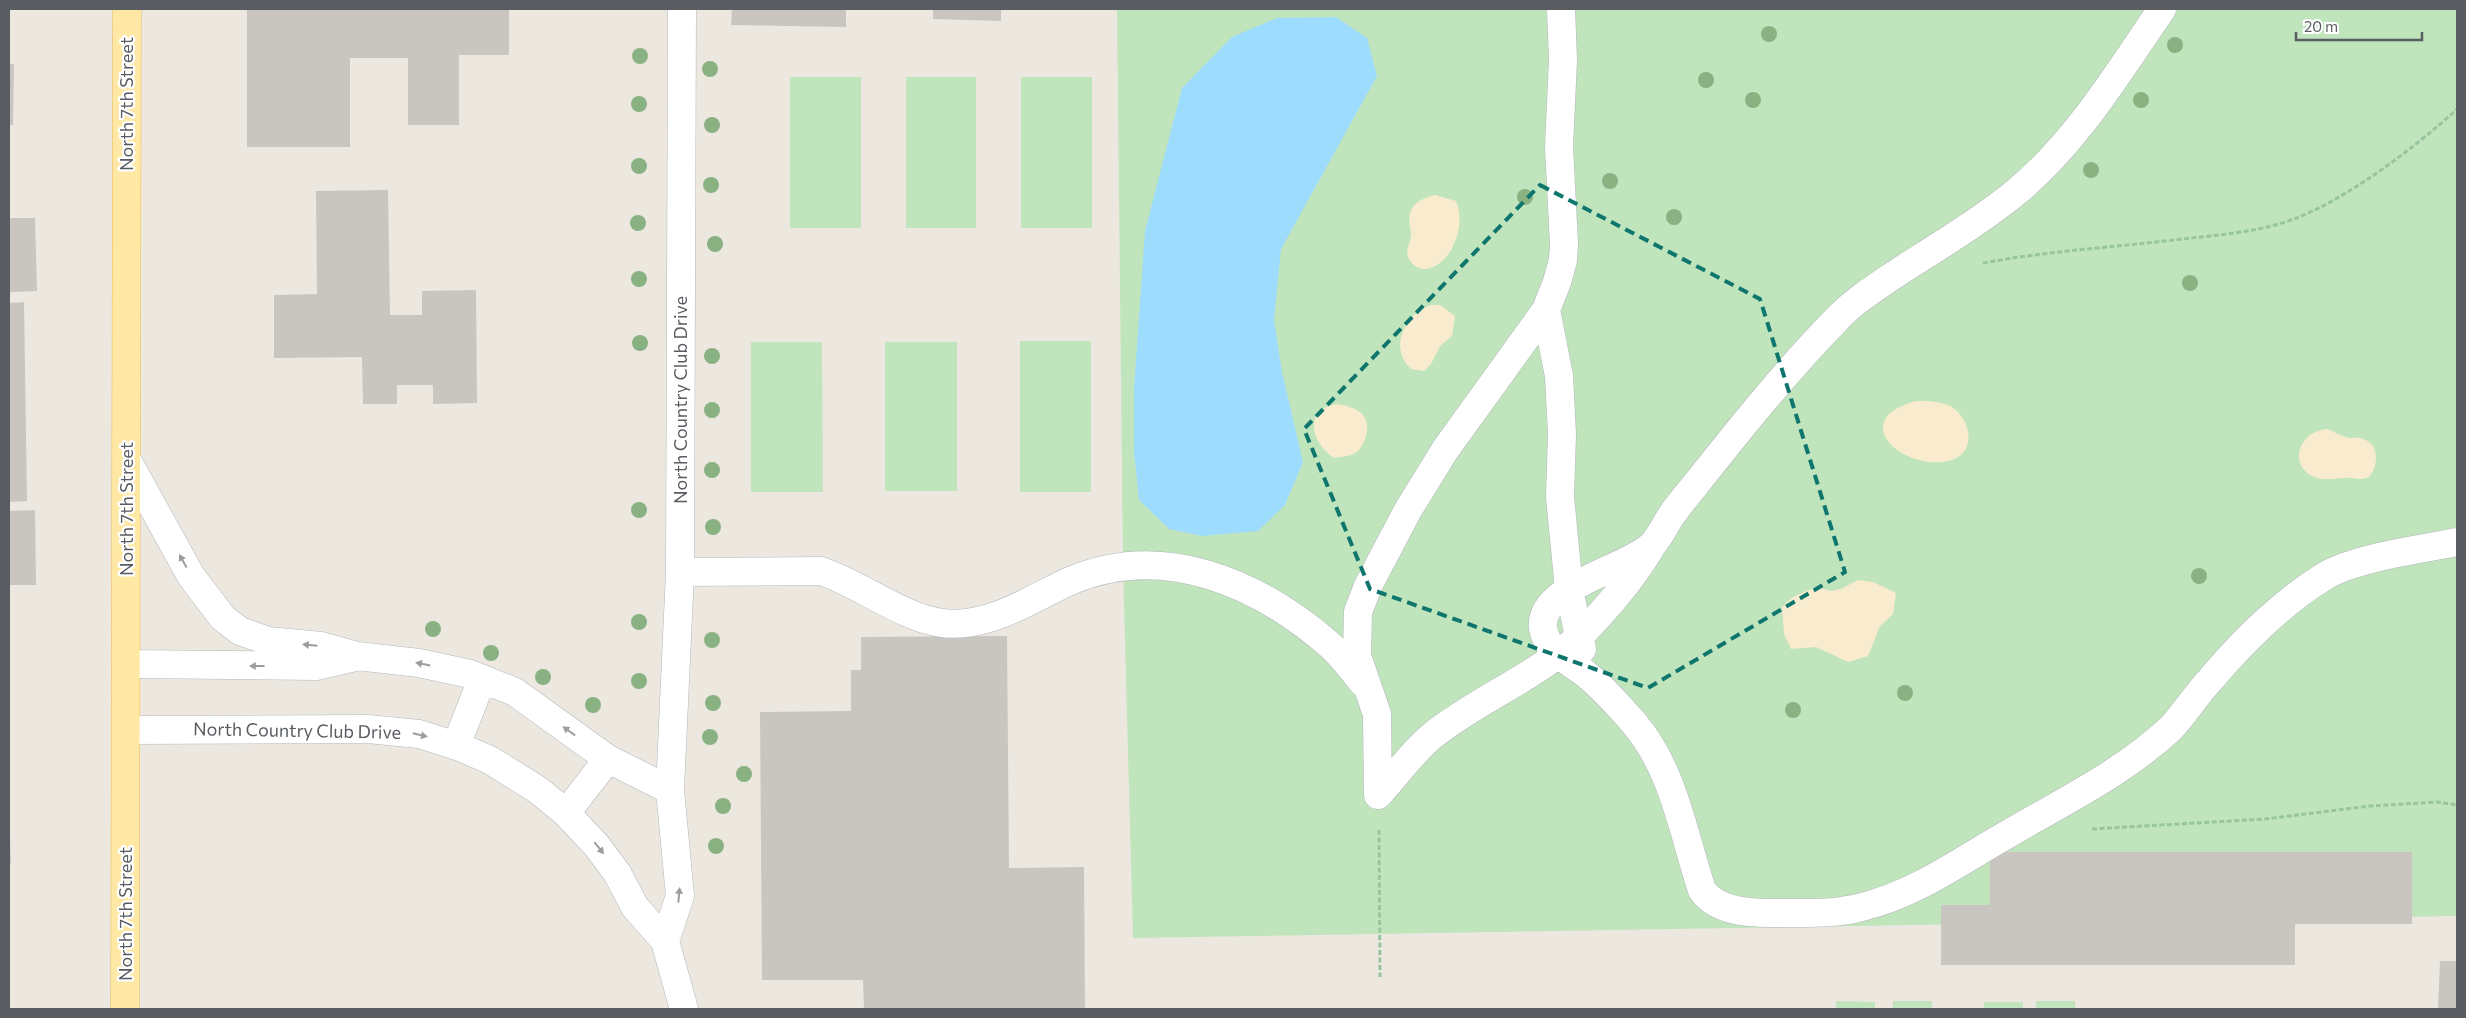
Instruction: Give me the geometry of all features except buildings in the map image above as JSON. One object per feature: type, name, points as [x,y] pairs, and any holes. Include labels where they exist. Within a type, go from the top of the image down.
[{"type":"main road","name":"North 7th Street","points":[[125,1009],[127,9]]},
{"type":"street","name":"North Country Club Drive","points":[[665,941],[680,896],[670,790],[680,572],[682,9]]},
{"type":"street","points":[[1378,794],[1378,723],[1377,714],[1357,656],[1358,612],[1368,586],[1408,510],[1445,450],[1546,310],[1563,260],[1564,244],[1559,147],[1563,60],[1561,9]]},
{"type":"street","points":[[1378,794],[1432,736],[1558,656],[1578,637],[1613,601],[1634,575],[1674,511],[1720,454],[1839,317],[1884,282],[1980,220],[2038,174],[2085,121],[2162,9]]},
{"type":"street","points":[[1546,310],[1559,376],[1562,407],[1560,497],[1569,589],[1588,676]]},
{"type":"street","points":[[127,460],[191,576],[223,618],[240,631],[268,641],[321,646],[357,656],[419,662],[482,679],[515,692],[608,759],[670,790]]},
{"type":"street","points":[[1652,545],[1569,589],[1552,602],[1545,614],[1543,626],[1546,636],[1558,656],[1588,676],[1636,725],[1661,764],[1678,807],[1702,890],[1708,900],[1718,906],[1770,913],[1835,912],[1863,907],[1916,889],[2114,774],[2173,725],[2209,680],[2251,635],[2287,604],[2326,575],[2361,563],[2457,542]]},
{"type":"street","points":[[680,572],[821,571],[842,578],[900,608],[924,617],[942,623],[961,623],[982,621],[1000,615],[1070,582],[1108,570],[1153,564],[1180,567],[1228,582],[1258,596],[1332,647],[1368,689]]},
{"type":"street","points":[[127,664],[316,666],[357,656]]},
{"type":"street","points":[[456,746],[482,679]]},
{"type":"street","points":[[1378,723],[1395,739],[1404,741],[1432,736]]},
{"type":"street","name":"North Country Club Drive","points":[[127,730],[368,729],[419,734],[456,746],[496,764],[538,790],[566,813],[597,846],[617,873],[635,907],[665,941],[684,1009]]},
{"type":"street","points":[[566,813],[608,759]]},
{"type":"path","points":[[1976,264],[2225,234],[2294,219],[2326,204],[2375,172],[2414,144],[2457,109]]},
{"type":"path","points":[[1378,794],[1380,978]]},
{"type":"path","points":[[2086,830],[2265,819],[2370,806],[2438,802],[2457,805]]},
{"type":"highlighted area","points":[[1540,185],[1760,299],[1845,572],[1648,688],[1370,589],[1304,429]]},
{"type":"green space","points":[[1117,9],[2457,9],[2457,916],[1133,938],[1123,566]]},
{"type":"green space","points":[[790,77],[861,77],[861,228],[790,228]]},
{"type":"green space","points":[[906,77],[976,77],[976,228],[906,228]]},
{"type":"green space","points":[[1021,77],[1092,77],[1092,228],[1021,228]]},
{"type":"green space","points":[[1020,341],[1091,341],[1091,492],[1020,492]]},
{"type":"green space","points":[[751,342],[822,342],[823,492],[751,492]]},
{"type":"green space","points":[[885,342],[957,342],[957,491],[885,491]]},
{"type":"green space","points":[[1836,1001],[1875,1002],[1875,1009],[1836,1009]]},
{"type":"green space","points":[[1893,1001],[1932,1001],[1932,1009],[1893,1009]]},
{"type":"green space","points":[[2036,1001],[2075,1001],[2075,1009],[2036,1009]]},
{"type":"green space","points":[[1984,1002],[2023,1002],[2023,1009],[1984,1009]]},
{"type":"sand","points":[[1435,195],[1456,201],[1460,218],[1459,230],[1450,252],[1440,263],[1427,269],[1414,265],[1409,259],[1408,249],[1411,236],[1409,218],[1412,208],[1416,204],[1427,197]]},
{"type":"sand","points":[[1431,305],[1440,305],[1455,316],[1452,336],[1440,346],[1431,364],[1424,371],[1411,369],[1404,360],[1400,341],[1407,323],[1422,309]]},
{"type":"sand","points":[[1916,401],[1946,404],[1957,412],[1967,427],[1968,444],[1964,452],[1948,461],[1931,462],[1914,459],[1899,451],[1888,442],[1883,431],[1885,420],[1895,409]]},
{"type":"sand","points":[[1336,404],[1351,407],[1362,414],[1367,424],[1367,431],[1365,439],[1357,452],[1334,458],[1320,444],[1314,428],[1315,420],[1319,413],[1325,408]]},
{"type":"sand","points":[[2327,429],[2350,438],[2361,438],[2372,445],[2375,450],[2376,461],[2370,476],[2360,479],[2324,479],[2317,478],[2302,467],[2299,459],[2303,443],[2316,432]]},
{"type":"sand","points":[[1858,580],[1873,582],[1896,593],[1893,614],[1880,626],[1868,656],[1848,662],[1816,647],[1791,649],[1784,634],[1782,607],[1793,597],[1816,587],[1831,591],[1841,589]]},
{"type":"water","points":[[1336,17],[1367,38],[1377,76],[1281,249],[1274,320],[1282,372],[1303,462],[1285,505],[1258,531],[1202,536],[1169,529],[1139,500],[1134,451],[1134,389],[1145,231],[1182,88],[1232,37],[1277,18]]}]
